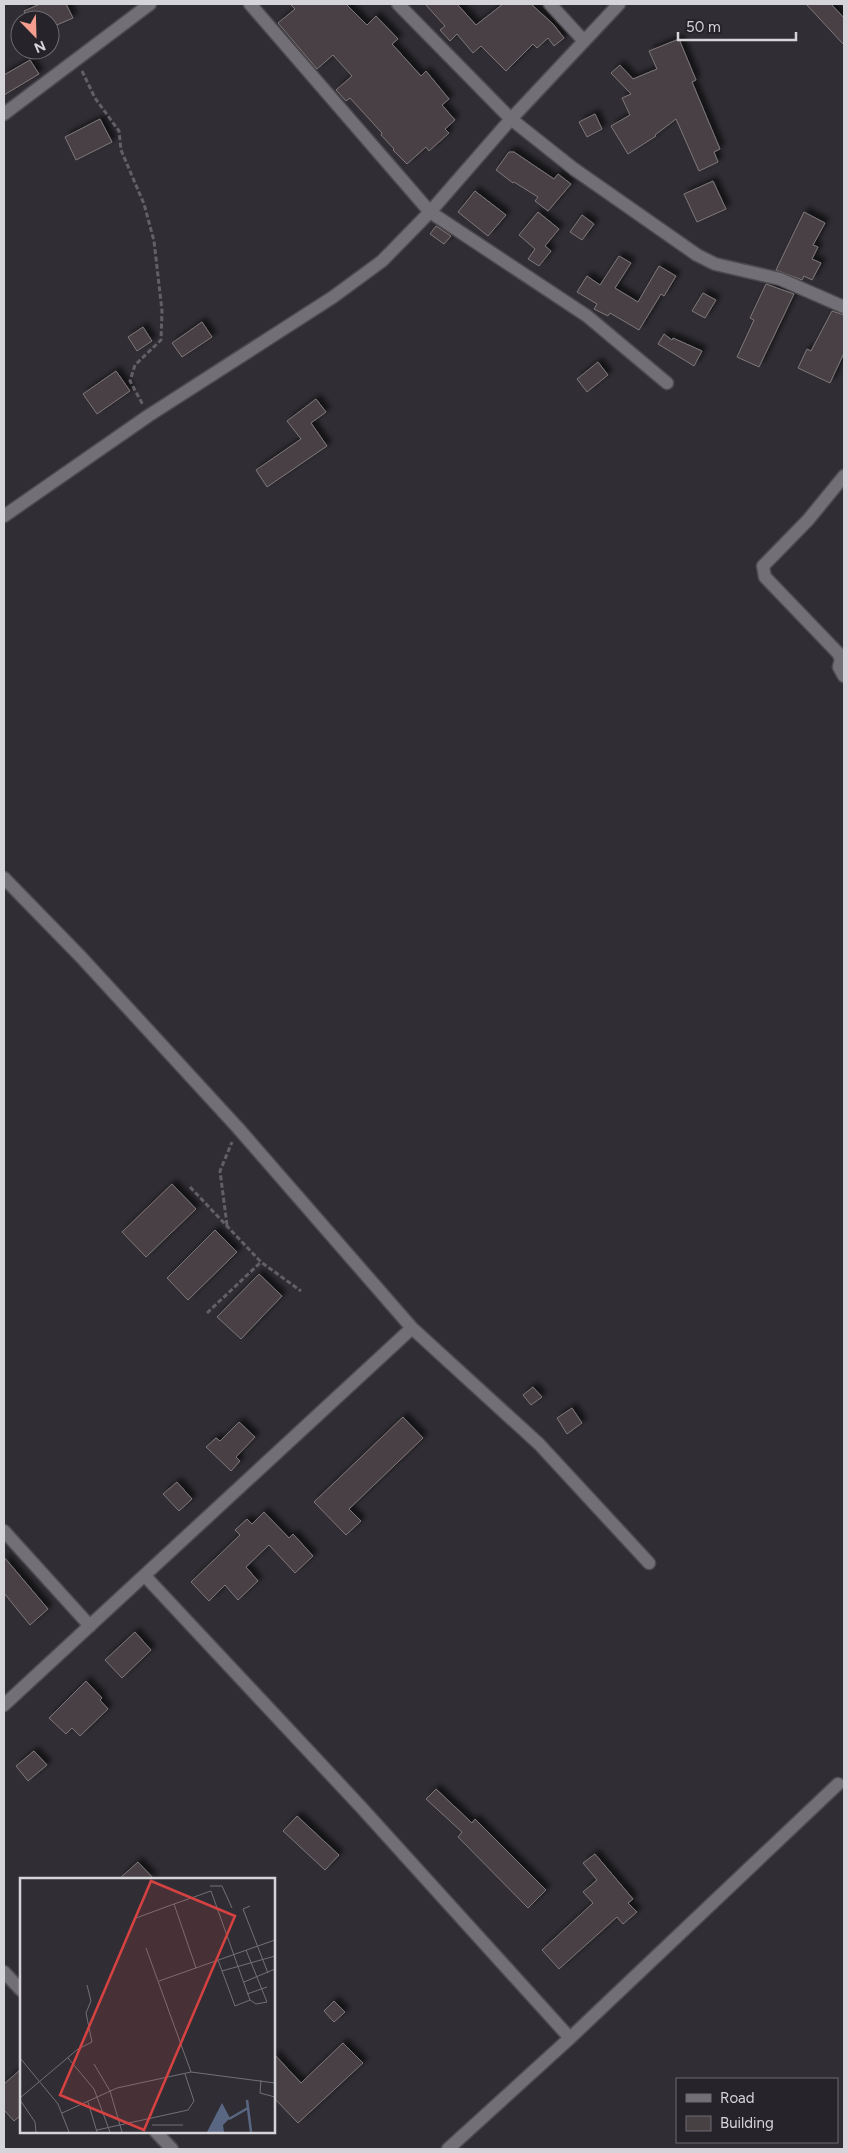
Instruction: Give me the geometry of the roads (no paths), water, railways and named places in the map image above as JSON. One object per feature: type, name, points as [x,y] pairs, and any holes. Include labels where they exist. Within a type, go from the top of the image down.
[{"type":"street","points":[[4,114],[150,4]]},
{"type":"street","points":[[250,4],[430,212],[587,316],[667,382]]},
{"type":"street","points":[[398,4],[511,120],[574,169],[697,255],[715,264],[780,279],[844,306]]},
{"type":"street","points":[[550,4],[584,41]]},
{"type":"street","points":[[4,516],[148,416],[333,298],[382,261],[430,212],[511,120],[619,4]]},
{"type":"street","points":[[844,476],[808,520],[763,566],[762,571],[765,577],[838,653],[841,659],[839,666],[844,676]]},
{"type":"street","points":[[4,878],[81,957],[238,1128],[412,1328],[540,1444],[649,1563]]},
{"type":"street","points":[[4,1706],[412,1328]]},
{"type":"street","points":[[5,1535],[90,1626]]},
{"type":"street","points":[[145,1576],[353,1798],[570,2038]]},
{"type":"street","points":[[448,2149],[570,2038],[838,1784]]},
{"type":"street","points":[[4,1972],[20,1989]]},
{"type":"street","points":[[157,2133],[172,2149]]}]
